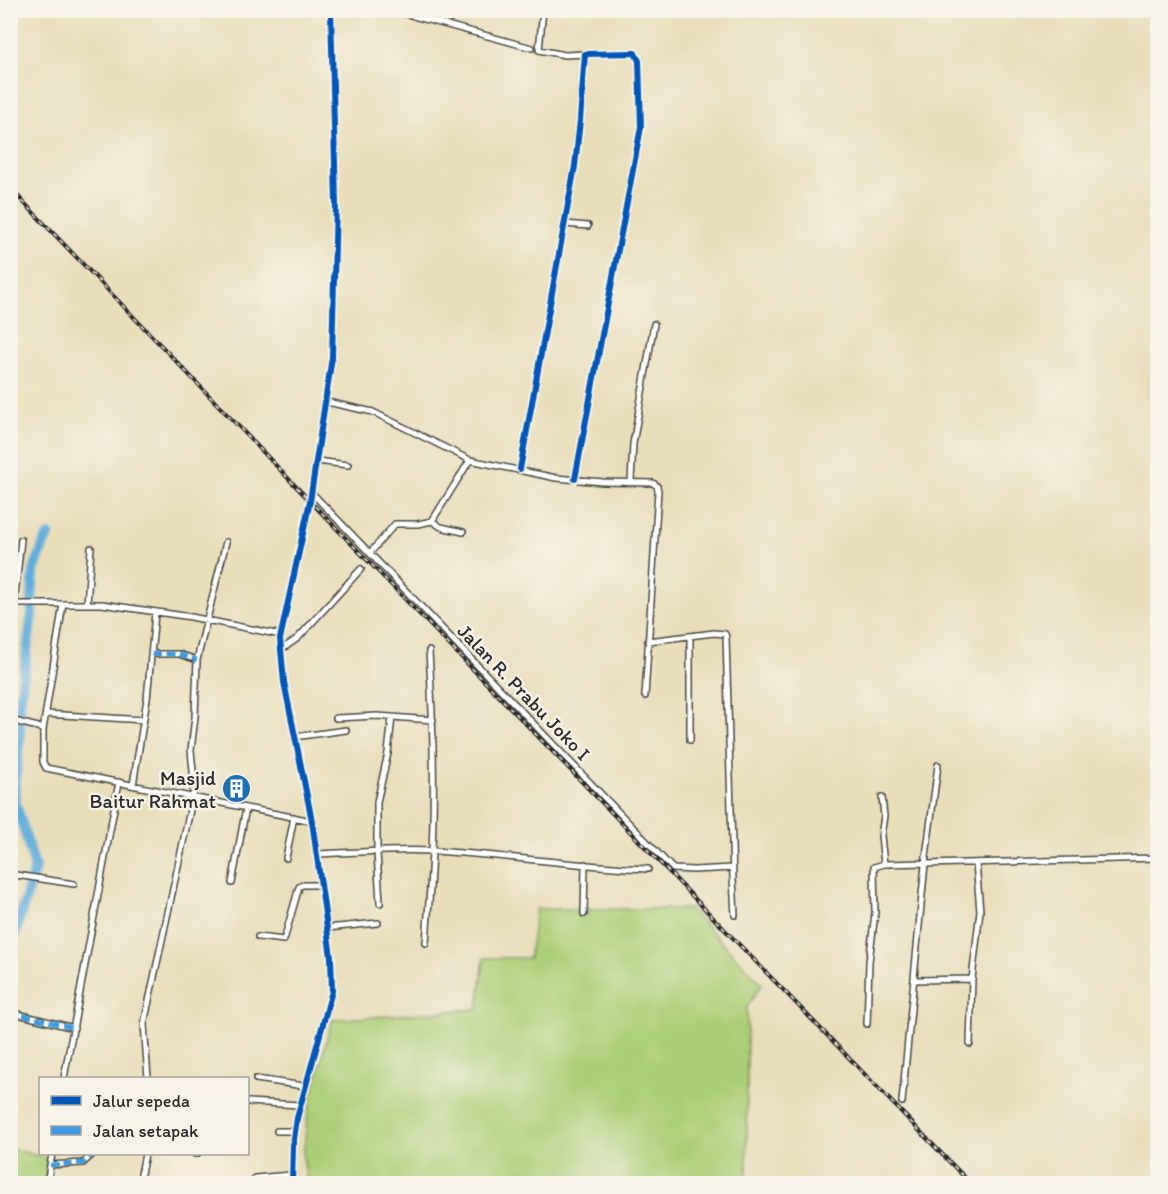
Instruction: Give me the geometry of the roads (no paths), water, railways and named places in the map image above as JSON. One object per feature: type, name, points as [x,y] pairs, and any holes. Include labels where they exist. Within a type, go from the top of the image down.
[{"type":"street","points":[[292,1184],[295,1131],[300,1105],[321,1023],[332,991],[331,957],[317,854],[284,682],[281,648],[281,637],[312,493],[332,357],[336,203],[331,10]]},
{"type":"street","points":[[391,10],[532,48]]},
{"type":"street","points":[[543,10],[539,50],[566,55],[637,54],[639,61],[642,122],[575,479]]},
{"type":"street","points":[[520,469],[565,224],[580,120],[585,54]]},
{"type":"street","points":[[565,224],[588,225]]},
{"type":"street","points":[[631,481],[633,444],[654,324]]},
{"type":"street","points":[[327,402],[373,412],[470,460],[556,478],[603,482],[650,481],[656,484],[658,488],[645,696]]},
{"type":"street","points":[[370,553],[395,524],[418,524],[432,521],[470,460]]},
{"type":"street","points":[[317,461],[348,465]]},
{"type":"street","name":"Jalan R. Prabu Joko I","points":[[312,493],[673,869],[733,868]]},
{"type":"street","points":[[432,521],[441,528],[463,532]]},
{"type":"street","points":[[21,540],[12,604],[102,604],[190,617],[281,637]]},
{"type":"street","points":[[148,1077],[144,1024],[193,796],[191,750],[197,660],[226,542]]},
{"type":"street","points":[[87,604],[91,549]]},
{"type":"street","points":[[281,648],[298,638],[361,569]]},
{"type":"street","points":[[63,604],[42,730],[43,762],[46,768],[310,821]]},
{"type":"street","points":[[133,785],[144,720],[155,613]]},
{"type":"street","points":[[648,641],[714,633],[724,634],[726,637],[735,915]]},
{"type":"street","points":[[690,636],[690,740]]},
{"type":"street","points":[[426,943],[432,851],[433,720],[429,651]]},
{"type":"street","points":[[152,654],[179,654],[197,660]]},
{"type":"street","points":[[46,714],[144,720]]},
{"type":"street","points":[[336,718],[392,717],[433,720]]},
{"type":"street","points":[[380,903],[376,802],[388,753],[392,717]]},
{"type":"street","points":[[13,721],[42,730]]},
{"type":"street","points":[[294,737],[346,730]]},
{"type":"street","points":[[902,1102],[925,864],[938,765]]},
{"type":"street","points":[[64,1077],[119,782]]},
{"type":"street","points":[[882,796],[884,816],[881,836],[884,864]]},
{"type":"street","points":[[232,883],[246,808]]},
{"type":"street","points":[[286,858],[297,818]]},
{"type":"street","points":[[317,854],[432,851],[648,868]]},
{"type":"street","points":[[867,1024],[869,962],[875,913],[874,869],[876,866],[1158,858]]},
{"type":"street","points":[[970,1044],[972,979],[980,911],[976,863]]},
{"type":"street","points":[[584,914],[585,864]]},
{"type":"street","points":[[10,874],[74,884]]},
{"type":"street","points":[[258,937],[284,940],[299,887],[320,885]]},
{"type":"street","points":[[327,928],[378,923]]},
{"type":"street","points":[[915,980],[972,979]]},
{"type":"street","points":[[10,1012],[74,1028]]},
{"type":"street","points":[[256,1079],[304,1086]]},
{"type":"street","points":[[249,1102],[300,1105]]},
{"type":"street","points":[[277,1131],[295,1131]]},
{"type":"street","points":[[47,1184],[52,1155]]},
{"type":"street","points":[[50,1166],[83,1163],[92,1155]]},
{"type":"street","points":[[139,1184],[145,1155]]},
{"type":"street","points":[[255,1178],[291,1175]]},
{"type":"waterway","points":[[10,951],[35,867],[16,804],[15,783],[20,736],[19,709],[32,614],[34,571],[49,535]]},
{"type":"railway","points":[[10,188],[971,1184]]},
{"type":"place","name":"Masjid Baitur Rahmat","points":[[237,789]]}]
